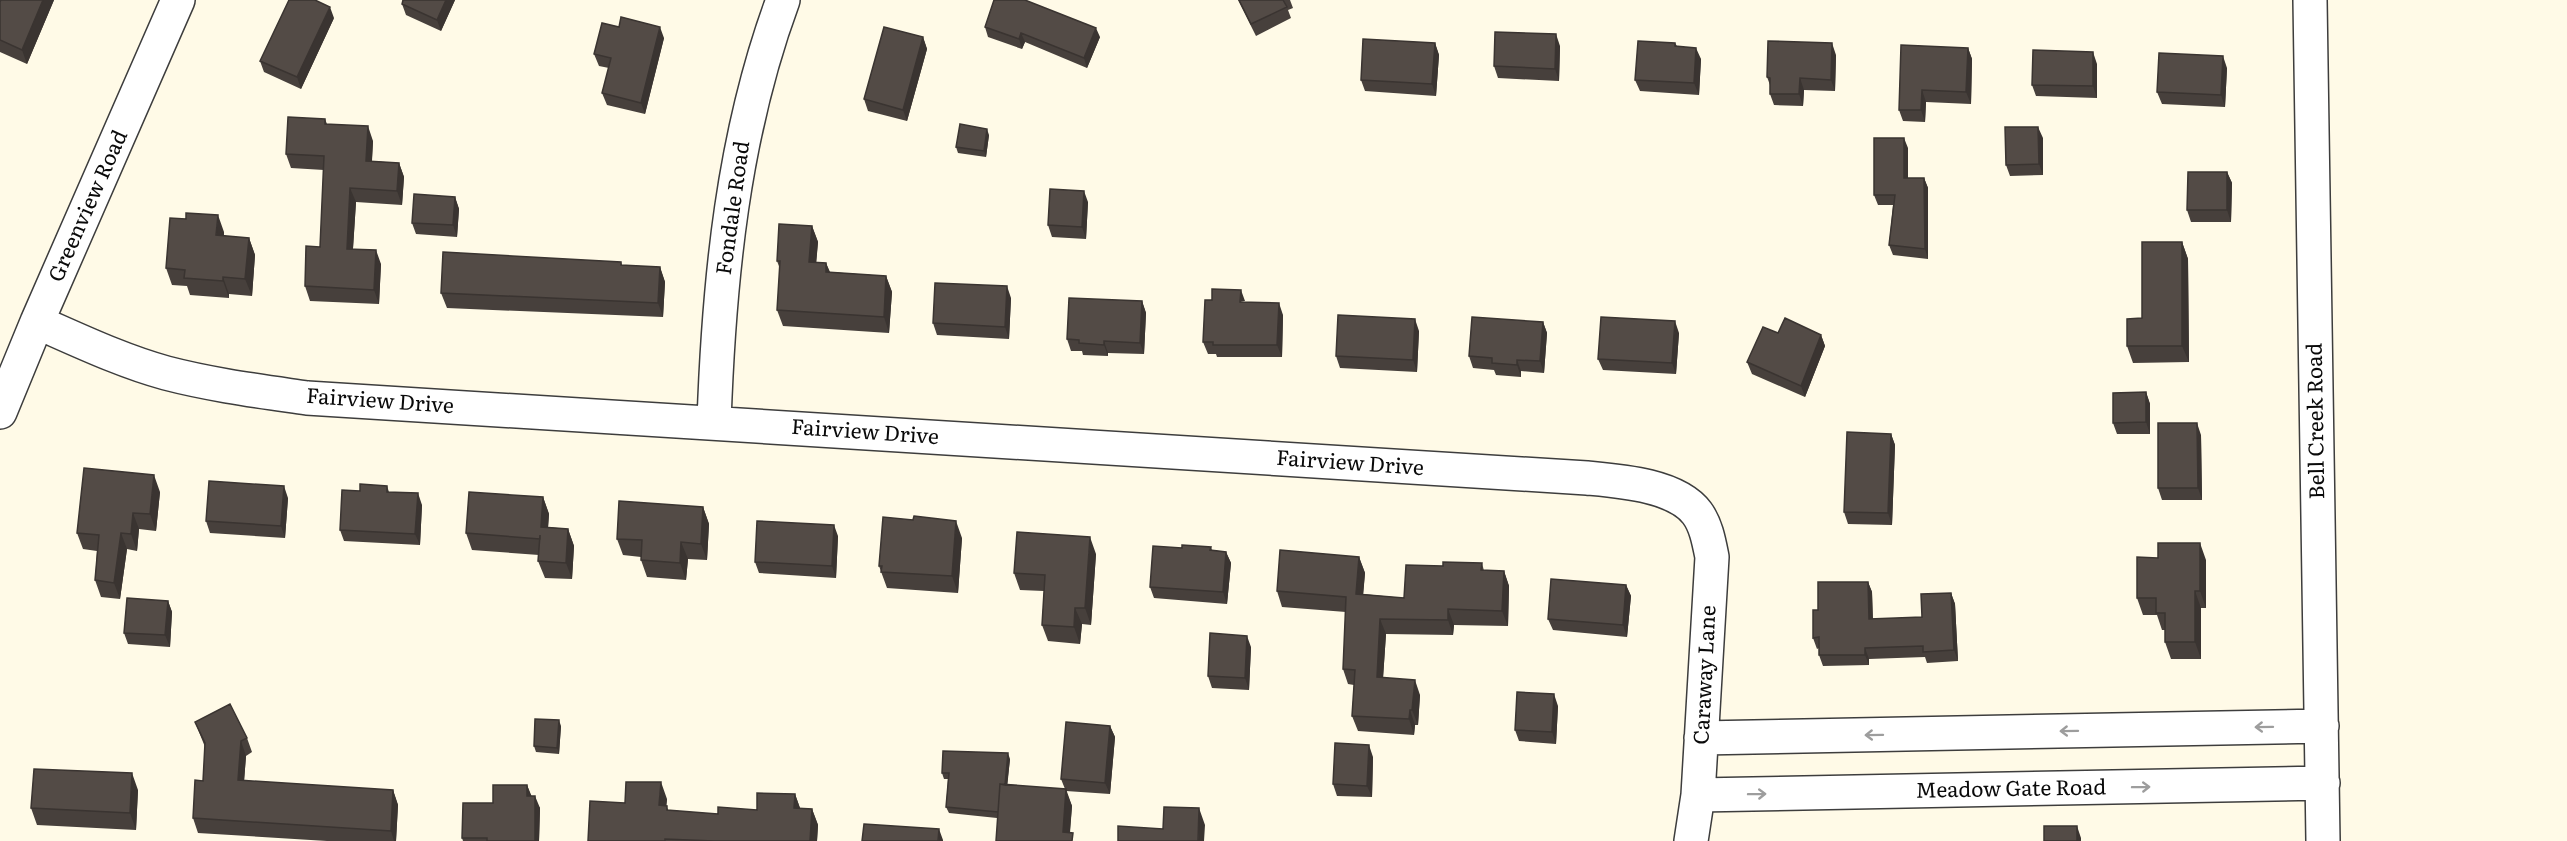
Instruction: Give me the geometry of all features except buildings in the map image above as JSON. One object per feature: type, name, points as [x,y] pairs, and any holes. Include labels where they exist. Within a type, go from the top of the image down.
[{"type":"street","name":"Greenview Road","points":[[0,412],[178,0]]},
{"type":"street","name":"Fondale Road","points":[[714,422],[718,324],[730,211],[746,124],[769,39],[783,0]]},
{"type":"street","name":"Bell Creek Road","points":[[2310,0],[2323,841]]},
{"type":"street","name":"Fairview Drive","points":[[37,322],[90,345],[163,372],[210,383],[296,396],[1587,478],[1618,481],[1670,493],[1696,512]]},
{"type":"street","name":"Caraway Lane","points":[[1691,841],[1698,795],[1713,557],[1707,534],[1696,512]]},
{"type":"street","points":[[1701,738],[2322,726]]},
{"type":"street","name":"Meadow Gate Road","points":[[1698,795],[2323,783]]}]
